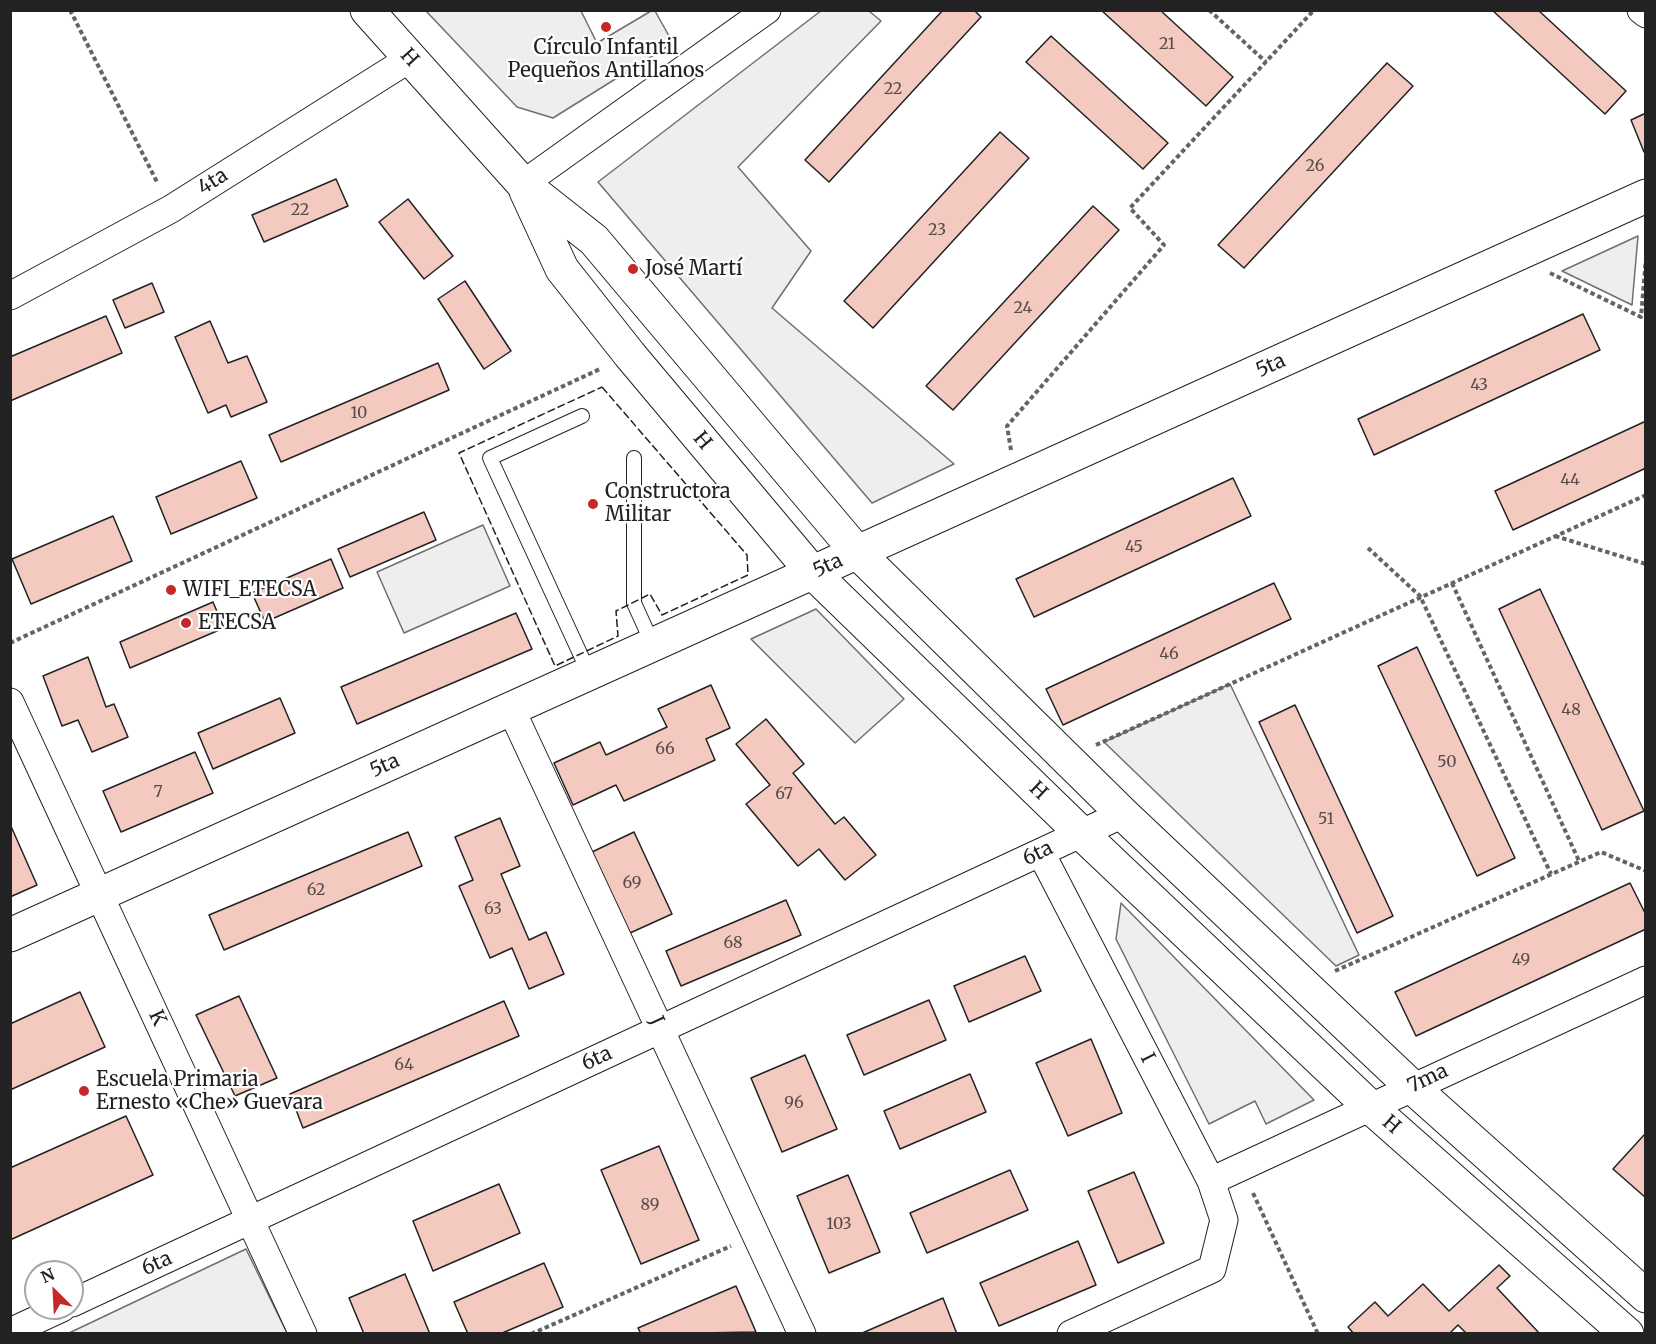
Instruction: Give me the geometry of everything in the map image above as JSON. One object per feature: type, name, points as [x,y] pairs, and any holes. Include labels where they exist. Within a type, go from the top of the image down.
[{"type":"street","name":"H","points":[[367,10],[523,184],[594,240],[857,552],[1065,759],[1412,1087],[1646,1296]]},
{"type":"street","points":[[523,184],[767,10]]},
{"type":"street","points":[[1641,10],[1646,14]]},
{"type":"street","name":"4ta","points":[[12,294],[171,209],[410,59]]},
{"type":"street","name":"H","points":[[523,184],[562,269],[630,355],[813,573],[1081,833],[1369,1106],[1627,1334]]},
{"type":"street","name":"5ta","points":[[10,935],[1646,196]]},
{"type":"street","name":"K","points":[[10,702],[303,1334]]},
{"type":"street","name":"J","points":[[511,709],[802,1334]]},
{"type":"street","name":"6ta","points":[[84,1297],[1123,814]]},
{"type":"street","name":"I","points":[[1041,853],[1211,1181],[1224,1220],[1212,1269],[1071,1334]]},
{"type":"street","name":"7ma","points":[[1211,1181],[1369,1106],[1646,980]]},
{"type":"street","points":[[10,1332],[36,1320]]},
{"type":"lane","points":[[582,416],[490,458],[589,673]]},
{"type":"lane","points":[[634,458],[633,603],[653,645]]},
{"type":"path","points":[[70,10],[171,209]]},
{"type":"path","points":[[1209,10],[1266,62]]},
{"type":"path","points":[[1016,481],[1007,426],[1164,244],[1130,208],[1314,10]]},
{"type":"path","points":[[1514,255],[1641,317],[1646,322]]},
{"type":"path","points":[[1641,317],[1646,258]]},
{"type":"path","points":[[10,643],[630,355]]},
{"type":"path","points":[[1065,759],[1646,495]]},
{"type":"path","points":[[1555,536],[1646,564]]},
{"type":"path","points":[[1368,548],[1420,596],[1551,874]]},
{"type":"path","points":[[1452,583],[1580,861]]},
{"type":"path","points":[[1304,984],[1601,852],[1646,871]]},
{"type":"path","points":[[1240,1166],[1318,1334]]},
{"type":"path","points":[[531,1334],[756,1235]]},
{"type":"shaded area","points":[[822,10],[869,11],[881,21],[738,167],[811,251],[772,308],[954,464],[872,503],[598,182]]},
{"type":"shaded area","points":[[426,11],[581,11],[597,43],[651,11],[655,11],[673,43],[553,118],[517,107]]},
{"type":"shaded area","points":[[1638,236],[1632,305],[1562,271]]},
{"type":"shaded area","points":[[483,525],[510,586],[404,633],[377,572]]},
{"type":"shaded area","points":[[816,609],[904,699],[855,743],[751,639]]},
{"type":"shaded area","points":[[1230,684],[1359,955],[1336,966],[1104,742]]},
{"type":"shaded area","points":[[1121,903],[1314,1100],[1266,1124],[1255,1101],[1209,1124],[1116,939]]},
{"type":"shaded area","points":[[246,1249],[287,1333],[69,1333]]},
{"type":"building","points":[[943,10],[974,10],[981,17],[829,182],[805,160]]},
{"type":"building","points":[[1101,10],[1160,10],[1233,77],[1206,106]]},
{"type":"building","points":[[1492,10],[1538,10],[1626,91],[1605,114]]},
{"type":"building","points":[[1051,36],[1168,143],[1143,169],[1026,62]]},
{"type":"building","points":[[1387,63],[1413,86],[1244,268],[1218,245]]},
{"type":"building","points":[[1646,113],[1646,152],[1644,152],[1631,120]]},
{"type":"building","points":[[1000,132],[1029,158],[873,328],[844,301]]},
{"type":"building","points":[[336,179],[348,206],[264,242],[252,215]]},
{"type":"building","points":[[408,199],[453,256],[424,279],[379,222]]},
{"type":"building","points":[[1093,206],[1119,230],[953,410],[926,386]]},
{"type":"building","points":[[465,281],[511,351],[484,369],[438,299]]},
{"type":"building","points":[[152,283],[164,312],[125,328],[113,300]]},
{"type":"building","points":[[1583,314],[1600,350],[1374,455],[1358,419]]},
{"type":"building","points":[[106,316],[122,353],[10,401],[10,357]]},
{"type":"building","points":[[210,321],[228,363],[247,356],[267,402],[231,417],[226,405],[208,413],[175,337]]},
{"type":"building","points":[[438,363],[449,390],[281,462],[269,435]]},
{"type":"building","points":[[1646,421],[1646,468],[1513,530],[1495,491]]},
{"type":"building","points":[[241,461],[257,498],[171,534],[156,497]]},
{"type":"building","points":[[1233,478],[1251,516],[1034,617],[1016,579]]},
{"type":"building","points":[[424,512],[436,540],[350,577],[338,549]]},
{"type":"building","points":[[113,516],[132,561],[31,604],[12,559]]},
{"type":"building","points":[[331,559],[343,588],[265,622],[252,593]]},
{"type":"building","points":[[1274,583],[1291,619],[1063,725],[1046,689]]},
{"type":"building","points":[[1540,589],[1644,811],[1602,830],[1499,609]]},
{"type":"building","points":[[213,602],[224,628],[130,668],[120,642]]},
{"type":"building","points":[[516,613],[532,649],[357,724],[341,687]]},
{"type":"building","points":[[1417,647],[1515,858],[1477,876],[1378,666]]},
{"type":"building","points":[[88,657],[106,707],[114,704],[128,737],[92,752],[78,720],[62,726],[43,676]]},
{"type":"building","points":[[711,685],[730,728],[706,739],[715,760],[624,801],[616,785],[573,805],[554,763],[600,742],[606,755],[667,727],[658,709]]},
{"type":"building","points":[[280,698],[295,733],[213,769],[198,733]]},
{"type":"building","points":[[1295,705],[1393,916],[1357,933],[1259,722]]},
{"type":"building","points":[[766,719],[804,764],[793,773],[835,824],[844,817],[876,855],[845,880],[819,849],[798,866],[746,804],[770,785],[736,744]]},
{"type":"building","points":[[195,752],[213,793],[121,832],[103,791]]},
{"type":"building","points":[[500,818],[520,866],[501,874],[529,940],[546,932],[564,974],[529,989],[512,948],[490,958],[459,886],[473,880],[455,837]]},
{"type":"building","points":[[10,824],[37,885],[10,897]]},
{"type":"building","points":[[408,832],[422,866],[224,950],[209,915]]},
{"type":"building","points":[[634,832],[672,914],[630,933],[592,852]]},
{"type":"building","points":[[1630,883],[1646,915],[1646,929],[1416,1036],[1395,992]]},
{"type":"building","points":[[786,900],[801,935],[681,986],[666,951]]},
{"type":"building","points":[[1025,956],[1041,991],[969,1022],[954,986]]},
{"type":"building","points":[[80,992],[105,1047],[10,1090],[10,1024]]},
{"type":"building","points":[[239,996],[277,1078],[235,1096],[196,1015]]},
{"type":"building","points":[[929,1000],[946,1040],[864,1075],[847,1035]]},
{"type":"building","points":[[504,1001],[519,1036],[303,1128],[290,1094]]},
{"type":"building","points":[[1091,1039],[1122,1113],[1068,1136],[1036,1063]]},
{"type":"building","points":[[805,1055],[837,1129],[782,1152],[751,1078]]},
{"type":"building","points":[[970,1074],[986,1112],[900,1149],[884,1111]]},
{"type":"building","points":[[126,1116],[153,1175],[10,1240],[10,1168]]},
{"type":"building","points":[[1644,1135],[1646,1136],[1646,1198],[1613,1169]]},
{"type":"building","points":[[659,1146],[699,1240],[641,1264],[601,1170]]},
{"type":"building","points":[[1010,1170],[1028,1210],[927,1253],[910,1213]]},
{"type":"building","points":[[1134,1172],[1164,1243],[1118,1263],[1088,1191]]},
{"type":"building","points":[[848,1175],[880,1252],[829,1273],[797,1196]]},
{"type":"building","points":[[499,1184],[520,1233],[433,1271],[413,1221]]},
{"type":"building","points":[[1078,1241],[1096,1285],[999,1326],[980,1283]]},
{"type":"building","points":[[544,1263],[563,1307],[500,1334],[468,1334],[454,1302]]},
{"type":"building","points":[[1499,1265],[1510,1276],[1497,1288],[1540,1334],[1467,1334],[1458,1325],[1449,1334],[1354,1334],[1348,1327],[1375,1302],[1388,1316],[1423,1284],[1449,1311]]},
{"type":"building","points":[[405,1274],[430,1334],[364,1334],[349,1298]]},
{"type":"building","points":[[736,1286],[756,1332],[641,1334],[638,1328]]},
{"type":"building","points":[[943,1298],[957,1334],[860,1334]]},
{"type":"fence","points":[[602,387],[747,555],[748,575],[662,615],[650,594],[616,611],[618,636],[555,666],[459,453],[602,387]]},
{"type":"place","name":"Círculo Infantil Pequeños Antillanos","points":[[606,27]]},
{"type":"place","name":"José Martí","points":[[633,269]]},
{"type":"place","name":"Constructora Militar","points":[[593,504]]},
{"type":"place","name":"WIFI_ETECSA","points":[[171,590]]},
{"type":"place","name":"ETECSA","points":[[186,623]]},
{"type":"place","name":"Escuela Primaria Ernesto «Che» Guevara","points":[[84,1091]]}]
